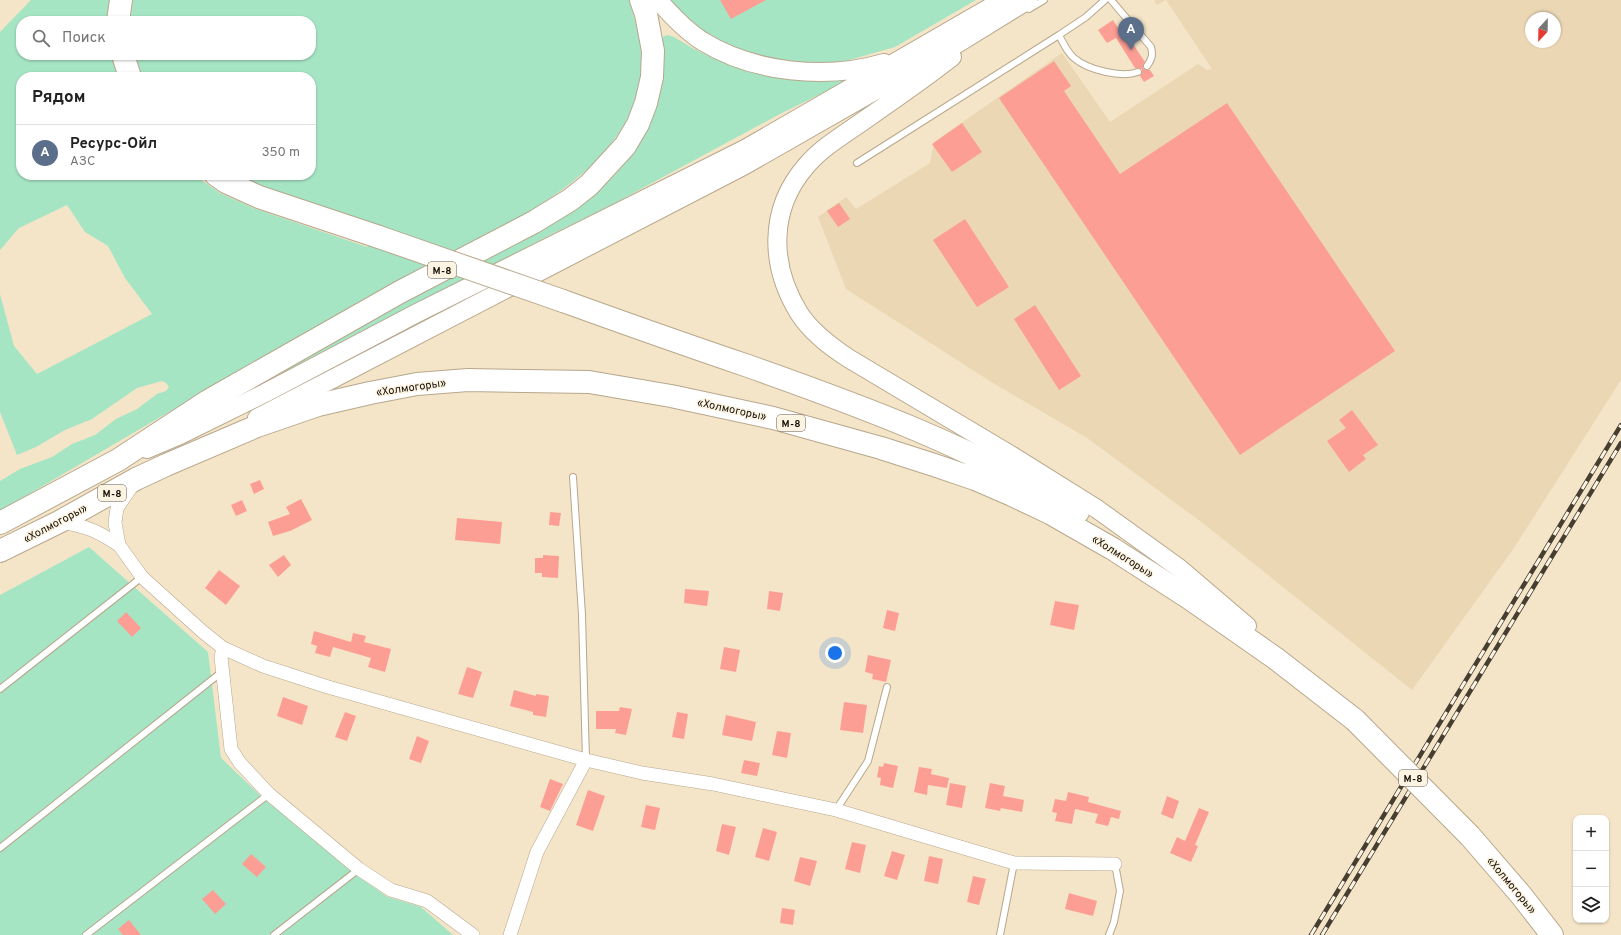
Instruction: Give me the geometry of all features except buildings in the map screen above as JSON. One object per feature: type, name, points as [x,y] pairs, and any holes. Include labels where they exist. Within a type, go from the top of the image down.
[{"type":"highway","points":[[119,16],[121,0]]},
{"type":"highway","name":"М-8","points":[[0,523],[118,460],[208,401],[400,292],[534,222],[570,200],[589,185],[625,146],[638,124],[646,103],[652,77],[653,51],[642,0]]},
{"type":"highway","points":[[125,60],[128,72]]},
{"type":"highway","name":"«Холмогоры»","points":[[223,180],[259,197],[379,237],[848,401],[963,450],[1015,476],[1107,530],[1177,576],[1247,626],[1294,665],[1355,720],[1470,836],[1521,895],[1552,935]]},
{"type":"highway","name":"«Холмогоры»","points":[[0,551],[59,522],[136,479],[166,465],[257,426],[318,405],[417,384],[468,380],[589,382],[672,396],[773,418],[881,448],[975,479],[1043,510],[1113,549],[1189,598],[1275,658],[1355,720]]},
{"type":"main road","name":"М-8","points":[[658,0],[672,16],[702,40],[733,56],[765,66],[815,72],[870,67],[908,56]]},
{"type":"main road","name":"М-8","points":[[118,460],[180,435],[265,393],[422,310],[746,149],[1003,0]]},
{"type":"main road","name":"М-8","points":[[166,465],[689,195],[827,119],[997,19],[1024,8]]},
{"type":"main road","name":"М-8","points":[[969,36],[956,54],[914,86],[834,142],[806,166],[786,198],[777,233],[776,249],[779,267],[784,283],[799,313],[829,345],[916,400],[1009,454],[1097,509],[1179,568],[1247,626]]},
{"type":"street","points":[[119,545],[115,523],[117,508],[136,479]]},
{"type":"street","points":[[59,522],[80,525],[96,530],[119,545],[142,577],[203,632],[223,648],[263,666],[328,687],[586,760],[642,773],[713,784],[836,810],[1014,862],[1115,864]]},
{"type":"street","points":[[223,648],[221,657],[224,671],[231,749],[240,763],[269,794],[358,868],[391,890],[427,901],[473,935]]},
{"type":"street","points":[[510,935],[537,852],[586,760]]},
{"type":"lane","points":[[1024,8],[1044,0]]},
{"type":"lane","points":[[857,163],[1086,17],[1105,0]]},
{"type":"lane","points":[[1111,0],[1150,47],[1152,60],[1147,66]]},
{"type":"lane","points":[[1059,34],[1065,47],[1074,59],[1088,66],[1111,73],[1131,74],[1138,72]]},
{"type":"lane","points":[[573,477],[582,615],[586,760]]},
{"type":"lane","points":[[0,689],[142,577]]},
{"type":"lane","points":[[0,848],[224,671]]},
{"type":"lane","points":[[836,810],[868,761],[887,687]]},
{"type":"lane","points":[[86,935],[269,794]]},
{"type":"lane","points":[[1000,935],[1014,862]]},
{"type":"lane","points":[[1109,935],[1114,922],[1120,891],[1115,864]]},
{"type":"lane","points":[[274,935],[358,868]]},
{"type":"shaded area","points":[[1154,0],[1166,0],[1157,5]]},
{"type":"shaded area","points":[[1166,0],[1621,0],[1621,380],[1514,548],[1412,690],[1204,524],[1087,438],[993,383],[846,289],[818,217],[846,197],[856,209],[930,163],[934,142],[1062,53],[1110,122],[1198,64],[1207,70],[1212,69]]},
{"type":"green space","points":[[31,0],[110,0],[108,16],[16,16],[16,60],[113,60],[117,72],[16,72],[16,180],[201,180],[220,193],[253,208],[367,247],[387,228],[262,186],[248,180],[316,180],[316,72],[139,72],[136,60],[316,60],[316,16],[131,16],[133,0],[629,0],[635,20],[642,61],[640,81],[634,104],[624,124],[612,143],[597,160],[563,189],[525,215],[251,364],[0,511],[0,481],[20,469],[52,457],[72,444],[95,435],[116,419],[137,409],[157,394],[166,391],[169,387],[162,381],[137,388],[92,419],[65,430],[36,447],[17,455],[0,412],[0,294],[14,346],[37,374],[152,314],[125,278],[108,246],[85,232],[67,205],[19,228],[0,250],[0,32]]},
{"type":"green space","points":[[668,0],[976,0],[895,47],[846,61],[808,64],[777,61],[725,45],[692,23]]},
{"type":"green space","points":[[668,35],[717,60],[746,71],[771,77],[796,79],[851,79],[778,115],[615,203],[550,235],[240,396],[238,393],[579,205],[603,187],[634,152],[655,112],[658,103],[661,76],[662,39],[664,36]]},
{"type":"green space","points":[[89,547],[208,652],[221,758],[263,798],[353,873],[388,897],[421,907],[453,935],[0,935],[0,595]]},
{"type":"railway","points":[[1311,935],[1621,425]]},
{"type":"railway","points":[[1322,935],[1621,443]]},
{"type":"place","name":"Ресурс-Ойл","points":[[1131,50]]}]
